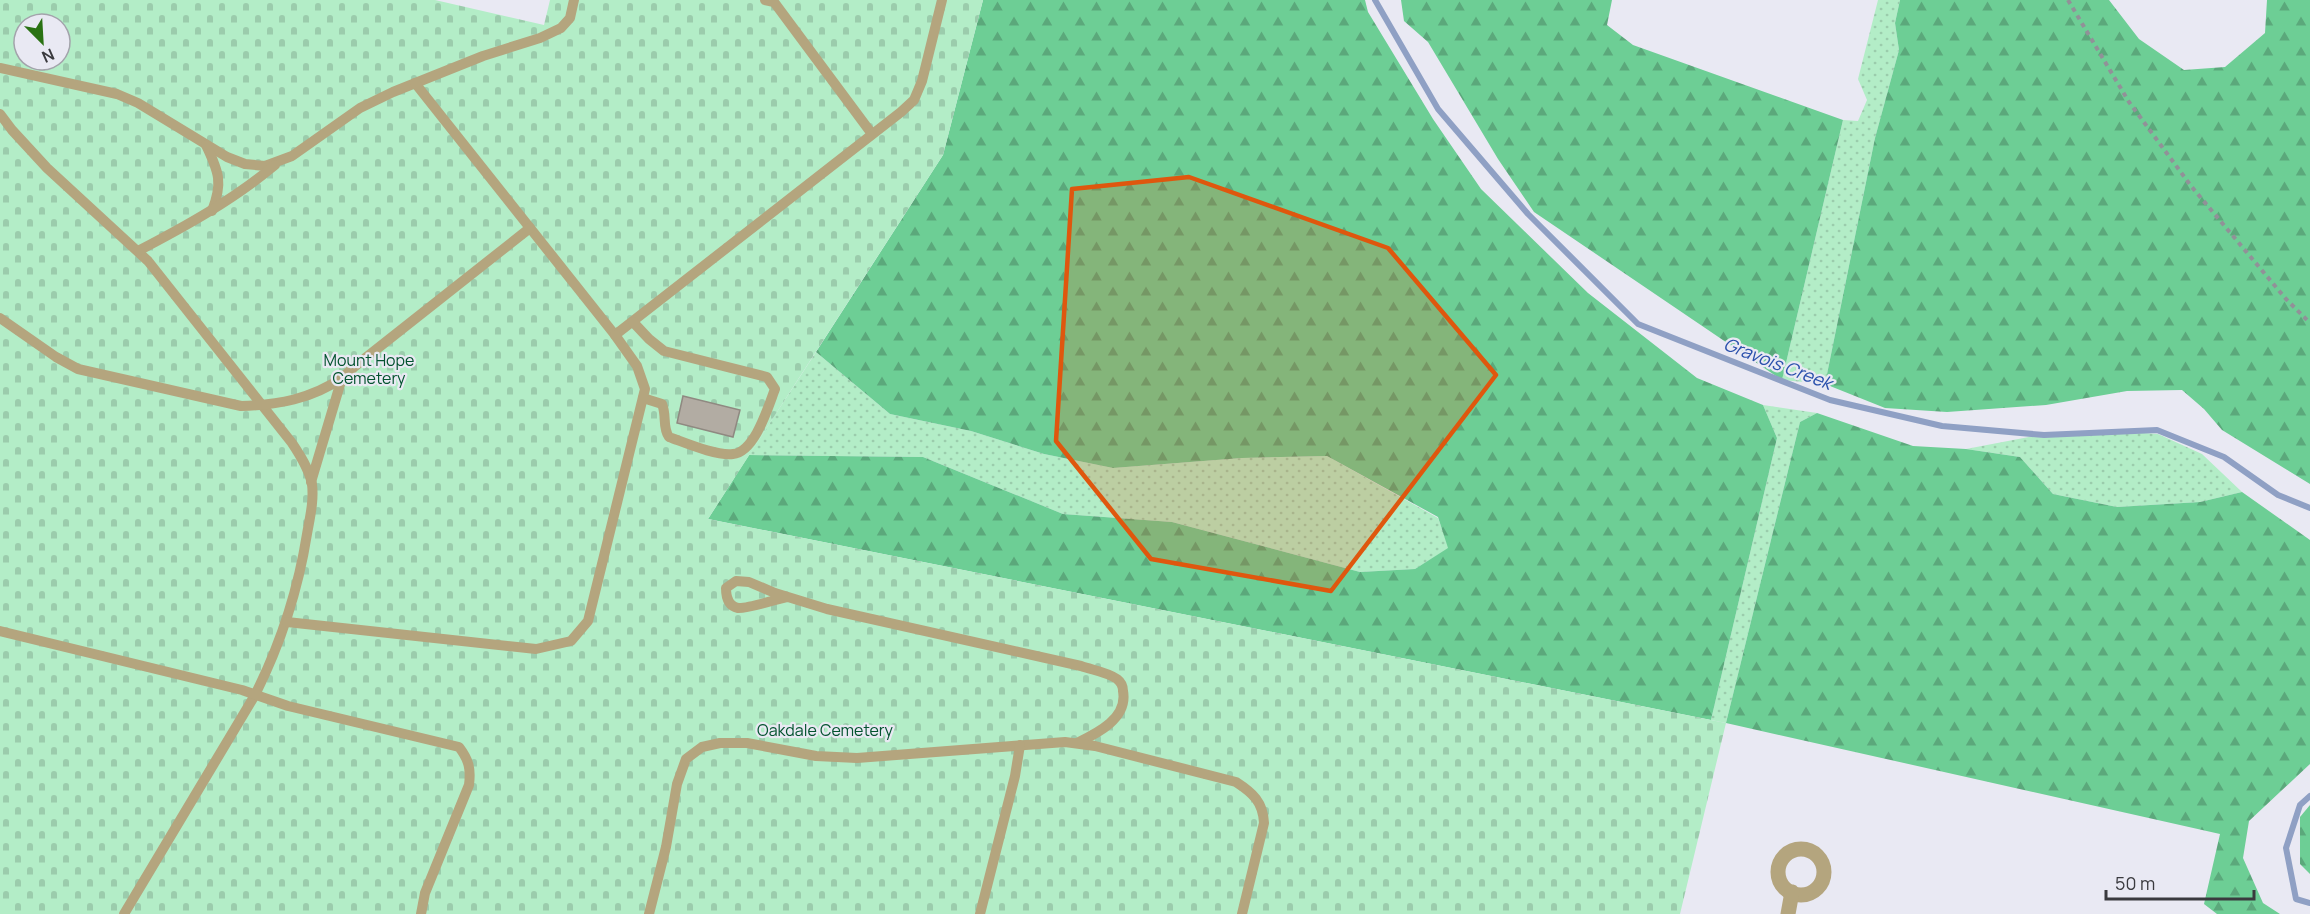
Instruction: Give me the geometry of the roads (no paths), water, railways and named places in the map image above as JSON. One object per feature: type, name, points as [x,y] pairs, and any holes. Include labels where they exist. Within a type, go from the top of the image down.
[{"type":"street","points":[[1788,914],[1792,892]]},
{"type":"lane","points":[[138,251],[212,211],[360,108],[415,83],[483,56],[540,38],[561,28],[570,18],[574,0]]},
{"type":"lane","points":[[765,0],[774,2],[872,135]]},
{"type":"lane","points":[[615,335],[914,100],[922,81],[942,0]]},
{"type":"lane","points":[[0,69],[117,94],[138,103],[206,145],[245,164],[265,166],[278,163]]},
{"type":"lane","points":[[286,622],[536,649],[571,641],[588,621],[645,390],[640,372],[615,335],[415,83]]},
{"type":"lane","points":[[0,114],[48,168],[148,261],[303,460],[311,482],[313,502],[304,557],[273,660],[255,695],[124,914]]},
{"type":"lane","points":[[206,145],[220,180],[212,211]]},
{"type":"lane","points":[[0,318],[56,357],[78,369],[241,406],[304,398],[326,390],[342,378],[354,366],[530,228]]},
{"type":"lane","points":[[633,322],[664,351],[767,377],[775,389],[762,423],[747,448],[734,454],[717,452],[669,437],[664,430],[666,414],[662,404],[643,398]]},
{"type":"lane","points":[[311,482],[342,378]]},
{"type":"lane","points":[[788,597],[738,608],[730,603],[726,596],[726,588],[736,581],[749,582],[827,609],[1081,666],[1116,678],[1122,684],[1125,698],[1121,711],[1098,734],[1077,743]]},
{"type":"lane","points":[[0,631],[255,695],[288,706],[459,747],[468,758],[471,770],[469,785],[425,892],[421,914]]},
{"type":"lane","points":[[649,914],[666,847],[677,784],[686,759],[702,747],[720,743],[747,742],[816,756],[857,758],[1065,742],[1095,746],[1236,782],[1253,792],[1263,810],[1264,823],[1242,914]]},
{"type":"lane","points":[[980,914],[1015,777],[1020,745]]},
{"type":"waterway","name":"Gravois Creek","points":[[1375,0],[1438,109],[1528,214],[1638,324],[1830,400],[1942,426],[2044,435],[2157,430],[2224,457],[2278,495],[2310,508]]},
{"type":"waterway","name":"Gravois Creek","points":[[2310,796],[2300,805],[2286,848],[2296,899],[2310,903]]},
{"type":"park label","name":"Mount Hope Cemetery","points":[[369,369]]},
{"type":"park label","name":"Oakdale Cemetery","points":[[825,730]]}]
